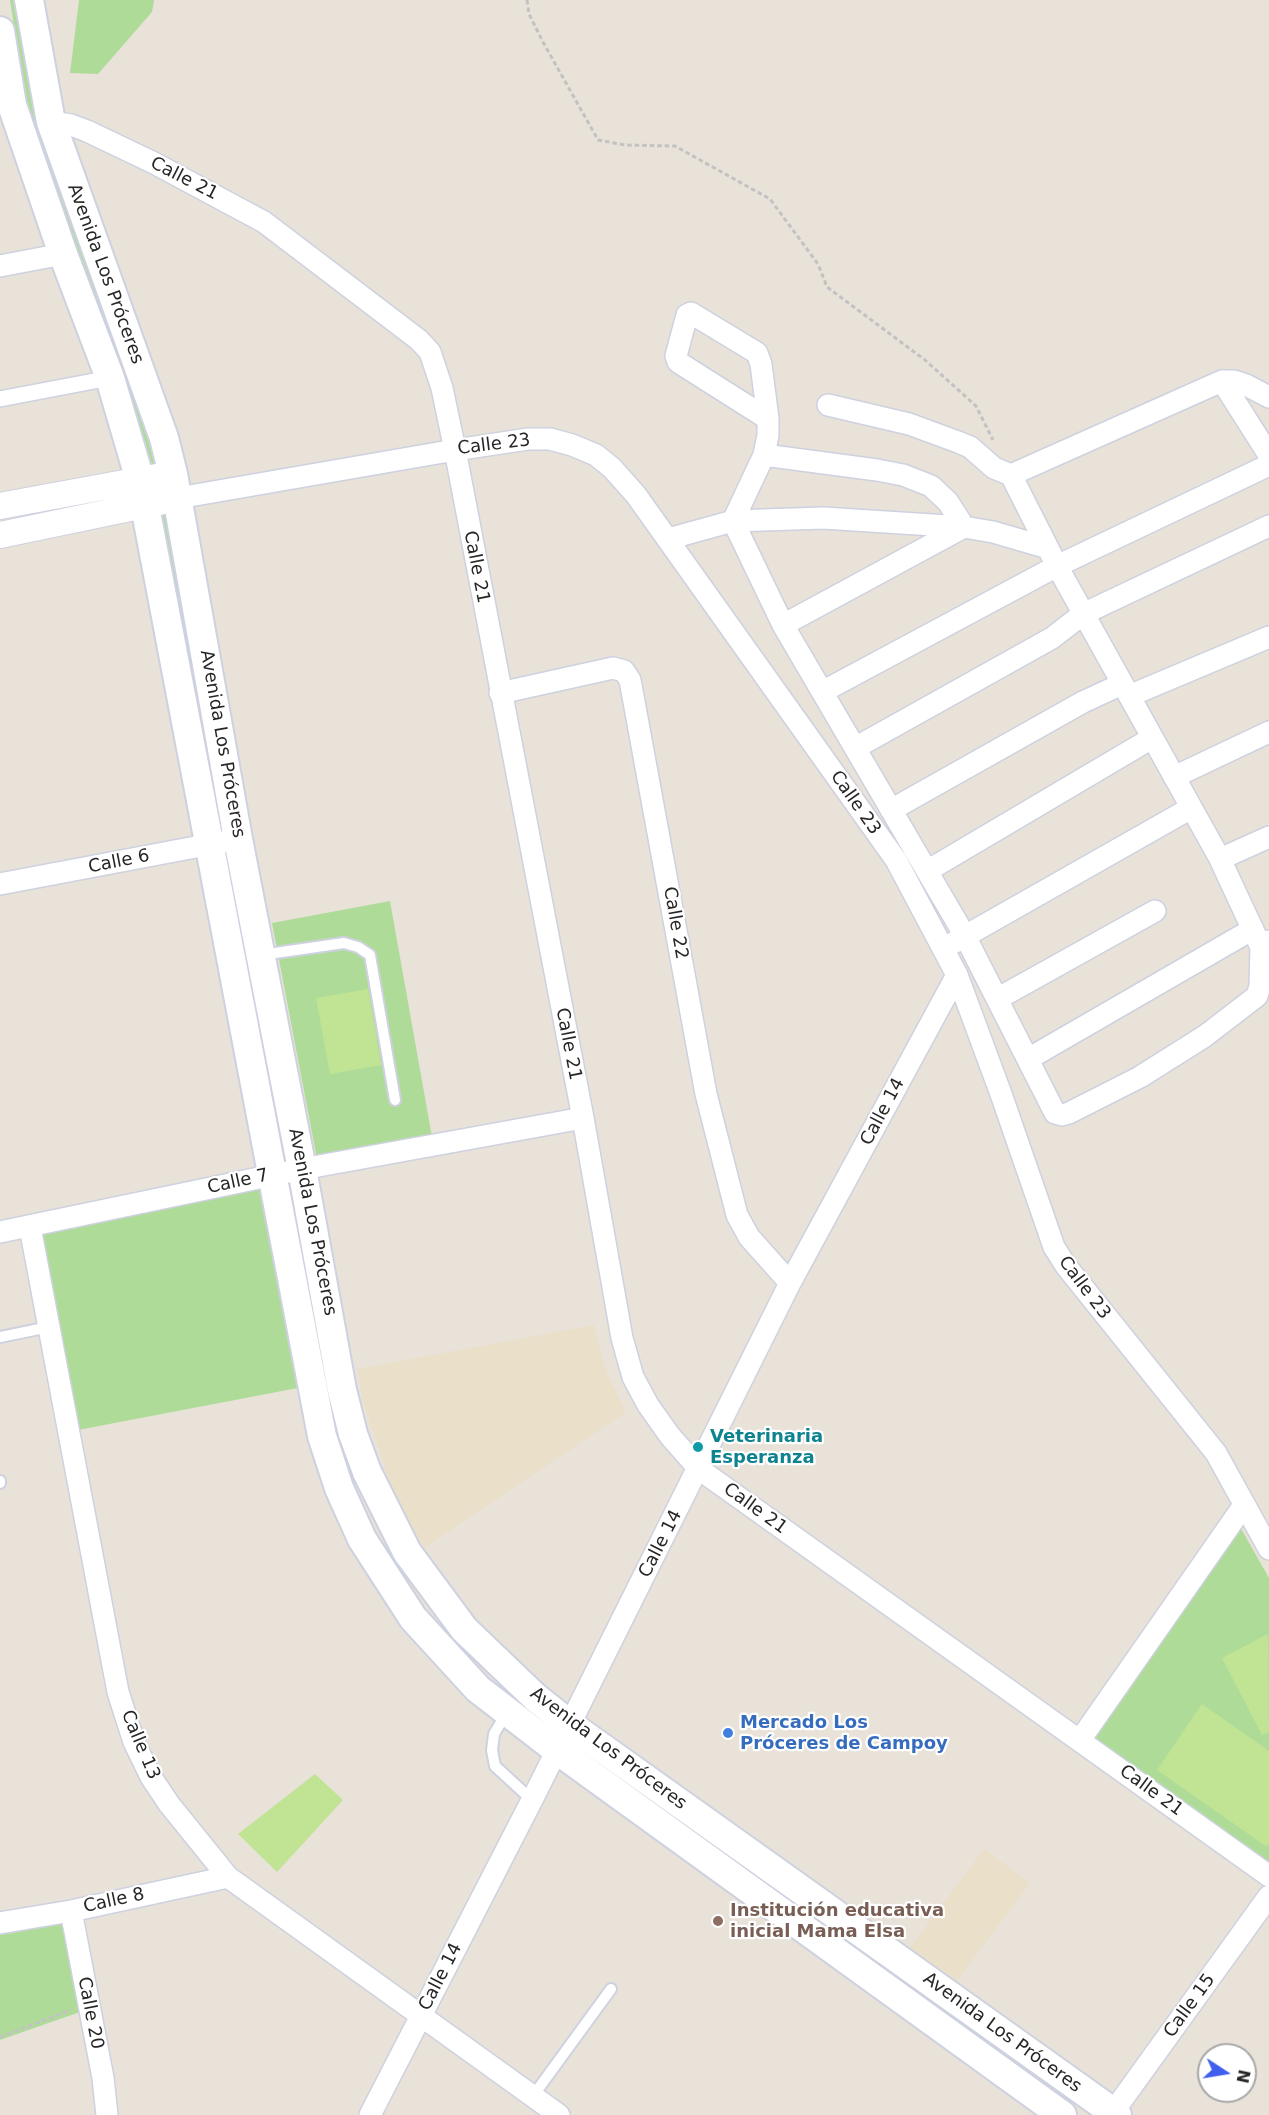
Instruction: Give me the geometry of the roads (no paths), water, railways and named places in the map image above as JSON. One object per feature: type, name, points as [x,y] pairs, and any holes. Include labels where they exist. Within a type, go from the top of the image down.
[{"type":"main road","name":"Avenida Los Próceres","points":[[29,0],[51,122],[164,438],[176,486],[238,839],[342,1390],[353,1434],[367,1472],[407,1552],[464,1629],[535,1696],[570,1725],[1114,2114]]},
{"type":"main road","name":"Avenida Los Próceres","points":[[0,31],[6,106],[110,378],[142,494],[322,1436],[342,1496],[362,1539],[413,1618],[478,1689],[557,1750],[1062,2115]]},
{"type":"street","name":"Calle 21","points":[[51,122],[79,128],[154,162],[213,192],[264,222],[419,340],[430,352],[437,369],[455,450],[583,1118],[622,1338],[633,1377],[648,1405],[670,1436],[699,1469],[1269,1876]]},
{"type":"street","points":[[0,266],[63,254]]},
{"type":"street","points":[[733,521],[764,455],[768,435],[768,419],[761,364],[757,353],[691,313],[687,315],[676,356],[678,362],[768,419]]},
{"type":"street","points":[[0,399],[110,378]]},
{"type":"street","points":[[1011,475],[1222,381],[1234,381],[1246,385],[1269,397]]},
{"type":"street","points":[[1222,381],[1269,455]]},
{"type":"street","points":[[733,521],[783,625],[965,936],[1055,1113],[1062,1115],[1069,1113],[1140,1077],[1205,1036],[1257,996],[1260,986],[1263,945],[1220,860],[1052,557],[1011,475],[994,468],[970,447],[958,442],[909,424],[828,405]]},
{"type":"street","name":"Calle 23","points":[[176,486],[528,439],[550,439],[572,445],[596,455],[612,468],[636,495],[668,539],[896,860],[957,975],[1053,1246],[1066,1266],[1216,1453],[1269,1549]]},
{"type":"street","points":[[764,455],[903,475],[931,486],[948,502],[964,527]]},
{"type":"street","points":[[822,692],[1052,557],[1211,494],[1269,465]]},
{"type":"street","points":[[0,536],[176,486]]},
{"type":"street","points":[[0,506],[142,494]]},
{"type":"street","points":[[668,539],[733,521],[823,518],[964,527],[993,532],[1052,557]]},
{"type":"street","points":[[855,748],[1052,638],[1083,614],[1269,526]]},
{"type":"street","points":[[783,625],[964,527]]},
{"type":"street","points":[[891,810],[1083,702],[1126,690],[1269,637]]},
{"type":"street","name":"Calle 22","points":[[500,693],[613,668],[624,671],[630,680],[706,1094],[737,1215],[749,1237],[790,1283]]},
{"type":"street","points":[[1174,777],[1269,732]]},
{"type":"street","points":[[927,871],[1152,738]]},
{"type":"street","points":[[944,948],[1191,808]]},
{"type":"street","points":[[1220,860],[1269,837]]},
{"type":"street","name":"Calle 6","points":[[0,884],[238,839]]},
{"type":"street","points":[[997,999],[1155,911]]},
{"type":"street","points":[[1028,1059],[1263,945]]},
{"type":"street","name":"Calle 14","points":[[370,2115],[570,1725],[790,1283],[957,975]]},
{"type":"street","name":"Calle 7","points":[[0,1232],[302,1169],[583,1118]]},
{"type":"street","name":"Calle 13","points":[[30,1227],[118,1692],[135,1742],[151,1777],[169,1804],[228,1877],[559,2115]]},
{"type":"street","points":[[1080,1740],[1244,1505]]},
{"type":"street","name":"Calle 8","points":[[0,1923],[71,1911],[228,1877]]},
{"type":"street","name":"Calle 15","points":[[1114,2114],[1269,1896]]},
{"type":"street","name":"Calle 20","points":[[71,1911],[103,2078],[107,2115]]},
{"type":"lane","points":[[261,955],[344,943],[358,946],[370,955],[395,1100]]},
{"type":"lane","points":[[0,1337],[49,1327]]},
{"type":"lane","points":[[507,1711],[494,1734],[492,1750],[495,1766],[532,1800]]},
{"type":"lane","points":[[533,2096],[611,1989]]},
{"type":"place","name":"Veterinaria Esperanza","points":[[698,1447]]},
{"type":"place","name":"Mercado Los Próceres de Campoy","points":[[728,1733]]},
{"type":"place","name":"Institución educativa inicial Mama Elsa","points":[[718,1921]]}]
